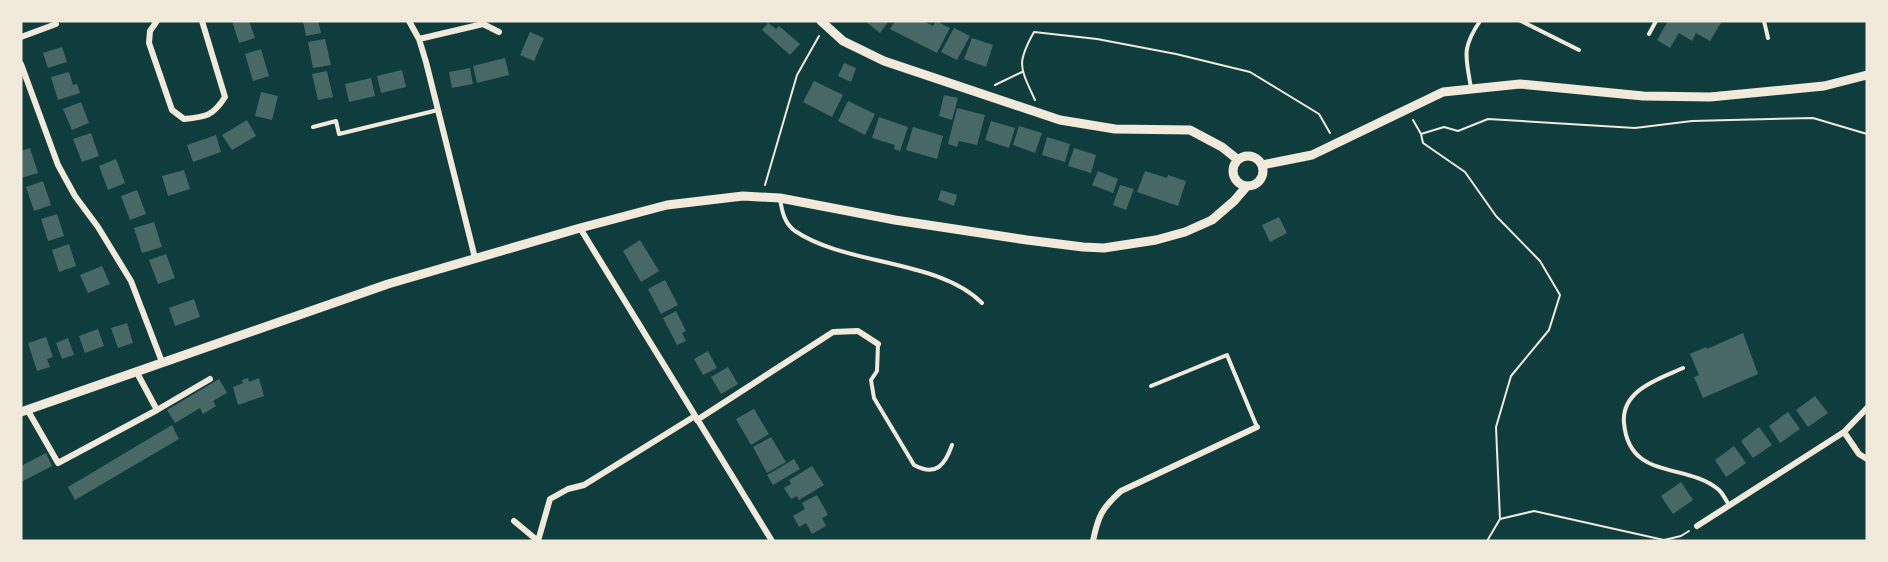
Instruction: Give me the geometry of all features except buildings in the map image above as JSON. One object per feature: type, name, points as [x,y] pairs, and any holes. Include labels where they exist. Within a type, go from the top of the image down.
[{"type":"street","points":[[157,21],[150,31],[149,43],[172,110],[184,119],[202,117],[217,110],[225,97],[202,21]]},
{"type":"street","points":[[409,21],[419,39],[475,258]]},
{"type":"street","points":[[823,23],[843,41],[885,61],[1060,120],[1124,129],[1190,130],[1216,143],[1237,159]]},
{"type":"street","points":[[21,37],[56,24]]},
{"type":"street","points":[[419,39],[483,24],[499,32]]},
{"type":"street","points":[[21,64],[58,165],[75,196],[131,281],[162,362]]},
{"type":"street","points":[[1262,165],[1312,155],[1368,126],[1443,92],[1520,84],[1643,96],[1710,97],[1824,86],[1867,75]]},
{"type":"street","points":[[1251,155],[1259,160],[1263,170],[1260,180],[1252,186],[1238,183],[1234,179],[1232,169],[1237,159],[1251,155]]},
{"type":"street","points":[[210,379],[58,463],[24,410],[377,287],[580,228],[646,210],[692,201],[743,196],[780,198],[1027,240],[1104,248],[1156,240],[1185,232],[1212,220],[1247,186]]},
{"type":"street","points":[[580,228],[772,541]]},
{"type":"street","points":[[514,521],[538,541],[549,499],[568,489],[584,485],[833,332],[858,331],[878,344]]},
{"type":"street","points":[[136,371],[157,410]]},
{"type":"street","points":[[1697,526],[1844,432],[1867,408]]},
{"type":"street","points":[[1093,541],[1096,525],[1105,505],[1120,491],[1257,427]]},
{"type":"street","points":[[1844,432],[1859,454],[1867,459]]},
{"type":"lane","points":[[1471,88],[1465,57],[1466,46],[1480,21]]},
{"type":"lane","points":[[1521,21],[1579,50]]},
{"type":"lane","points":[[1649,34],[1656,21]]},
{"type":"lane","points":[[1764,21],[1768,38]]},
{"type":"lane","points":[[313,127],[336,121],[339,134],[438,110]]},
{"type":"lane","points":[[780,198],[783,216],[794,230],[824,244],[947,280],[971,292],[982,303]]},
{"type":"lane","points":[[878,344],[877,370],[871,380],[874,398],[914,465],[925,471],[932,471],[946,461],[952,445]]},
{"type":"lane","points":[[1151,386],[1227,355],[1257,427]]},
{"type":"lane","points":[[1683,368],[1656,380],[1633,394],[1623,411],[1627,438],[1630,446],[1643,460],[1708,483],[1720,491],[1729,505]]},
{"type":"path","points":[[762,197],[797,75],[823,23]]},
{"type":"path","points":[[1035,100],[1022,72],[1023,53],[1034,32],[1097,39],[1176,54],[1250,72],[1319,114],[1337,144]]},
{"type":"path","points":[[978,93],[1022,72]]},
{"type":"path","points":[[1421,134],[1444,127],[1458,131],[1488,119],[1635,128],[1692,121],[1813,118],[1867,134]]},
{"type":"path","points":[[1411,119],[1417,124],[1423,143],[1465,172],[1496,216],[1540,261],[1560,295],[1549,330],[1511,376],[1496,427],[1500,519],[1487,541]]},
{"type":"path","points":[[1500,519],[1534,511],[1664,540],[1681,536],[1697,526]]}]
